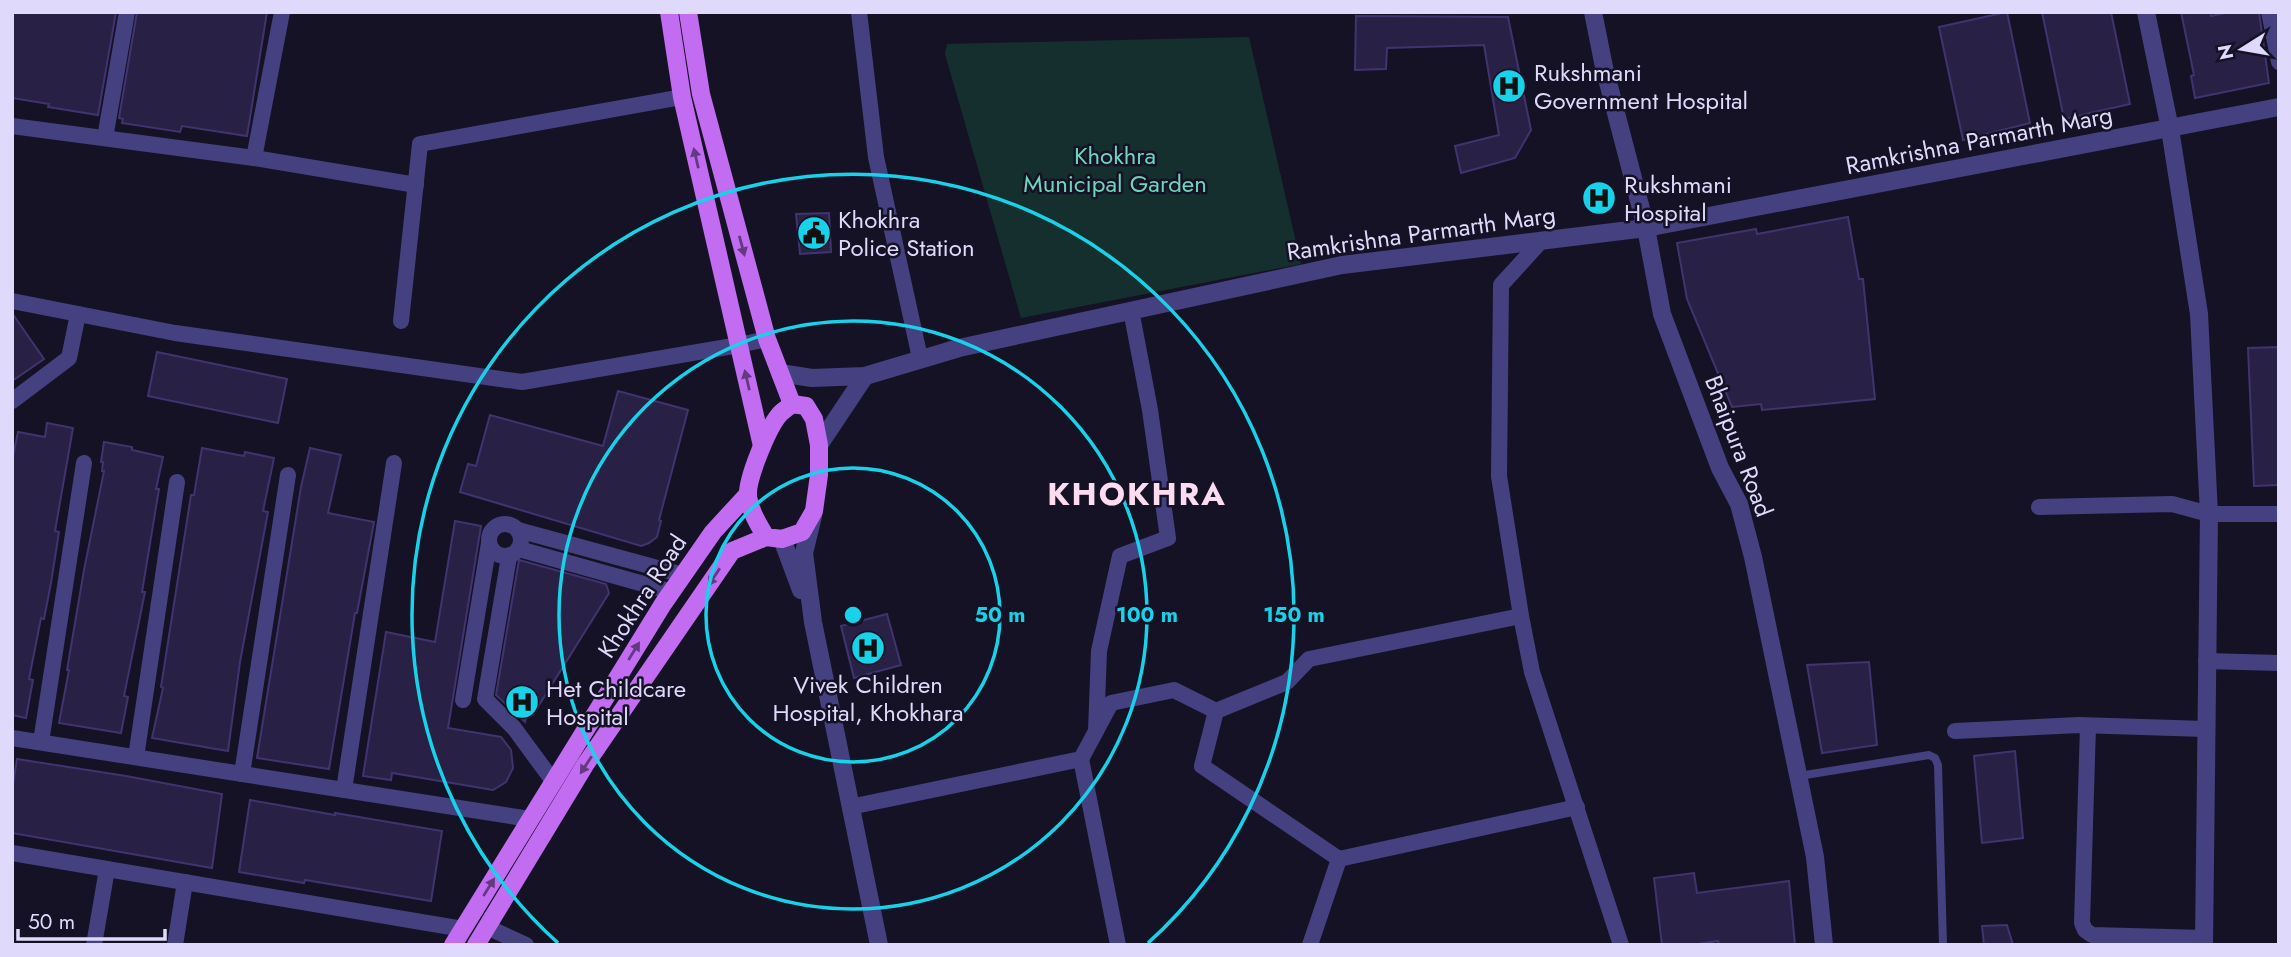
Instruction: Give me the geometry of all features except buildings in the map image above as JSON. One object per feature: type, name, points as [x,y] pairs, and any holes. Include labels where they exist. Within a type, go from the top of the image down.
[{"type":"main road","points":[[669,12],[682,97],[762,446]]},
{"type":"main road","points":[[688,12],[701,94],[767,339],[792,404]]},
{"type":"main road","points":[[774,538],[754,518],[748,494],[762,446],[779,414],[792,404],[806,406],[814,419],[819,445],[819,475],[814,511]]},
{"type":"main road","name":"Khokhra Road","points":[[453,945],[683,575],[713,532],[748,494]]},
{"type":"main road","name":"Khokhra Road","points":[[476,945],[585,765],[732,551],[802,532],[814,511]]},
{"type":"street","points":[[106,138],[127,12]]},
{"type":"street","points":[[254,158],[282,12]]},
{"type":"street","points":[[859,12],[876,157],[920,358]]},
{"type":"street","name":"Bhaipura Road","points":[[1592,12],[1646,228],[1662,314],[1720,467],[1739,504],[1753,557],[1815,856],[1824,945]]},
{"type":"street","points":[[2088,726],[2082,923],[2085,930],[2092,935],[2204,941],[2208,514],[2199,314],[2169,129],[2146,12]]},
{"type":"street","points":[[2269,12],[2279,62]]},
{"type":"street","points":[[401,321],[420,144],[682,97]]},
{"type":"street","name":"Ramkrishna Parmarth Marg","points":[[780,373],[812,378],[865,376],[920,358],[1342,265],[1646,228],[2279,107]]},
{"type":"street","points":[[12,126],[254,158],[416,185]]},
{"type":"street","points":[[1542,240],[1502,285],[1499,476],[1532,672],[1621,945]]},
{"type":"street","points":[[12,301],[175,333],[522,382],[767,339]]},
{"type":"street","points":[[1096,731],[1099,652],[1120,556],[1168,538],[1150,410],[1131,310]]},
{"type":"street","points":[[12,401],[69,358],[78,314]]},
{"type":"street","points":[[819,445],[865,376]]},
{"type":"street","points":[[41,742],[84,463]]},
{"type":"street","points":[[344,790],[394,463]]},
{"type":"street","points":[[242,774],[288,475]]},
{"type":"street","points":[[136,757],[177,482]]},
{"type":"street","points":[[2039,507],[2172,504],[2208,514],[2279,514]]},
{"type":"street","points":[[814,511],[804,553],[813,622],[879,945]]},
{"type":"street","points":[[463,700],[489,536],[496,526],[507,523],[518,530],[683,575]]},
{"type":"street","points":[[518,530],[521,536],[514,553],[485,699],[514,728],[553,782]]},
{"type":"street","points":[[774,538],[813,622]]},
{"type":"street","points":[[489,543],[495,553],[514,553],[672,592]]},
{"type":"street","points":[[1118,945],[1081,759],[1111,703],[1174,690],[1216,711],[1287,682],[1309,659],[1521,615]]},
{"type":"street","points":[[2206,660],[2279,663]]},
{"type":"street","points":[[1216,711],[1202,766],[1339,859],[1577,807]]},
{"type":"street","points":[[1955,731],[2088,726],[2205,729]]},
{"type":"street","points":[[12,738],[530,819]]},
{"type":"street","points":[[850,807],[1081,759]]},
{"type":"street","points":[[12,853],[463,929]]},
{"type":"street","points":[[1310,945],[1339,859]]},
{"type":"street","points":[[94,945],[107,869]]},
{"type":"street","points":[[175,945],[185,882]]},
{"type":"street","points":[[487,927],[526,945]]},
{"type":"lane","points":[[1799,776],[1929,755],[1935,758],[1943,945]]},
{"type":"green space","name":"Khokhra Municipal Garden","points":[[1249,37],[1301,264],[1021,318],[945,54],[947,44]]},
{"type":"place","name":"Rukshmani Government Hospital","points":[[1509,86]]},
{"type":"place","name":"Rukshmani Hospital","points":[[1599,198]]},
{"type":"place","name":"Khokhra Police Station","points":[[814,233]]},
{"type":"place","name":"Vivek Children Hospital, Khokhara","points":[[868,648]]},
{"type":"place","name":"Het Childcare Hospital","points":[[522,702]]},
{"type":"district","name":"KHOKHRA","points":[[1137,494]]}]
